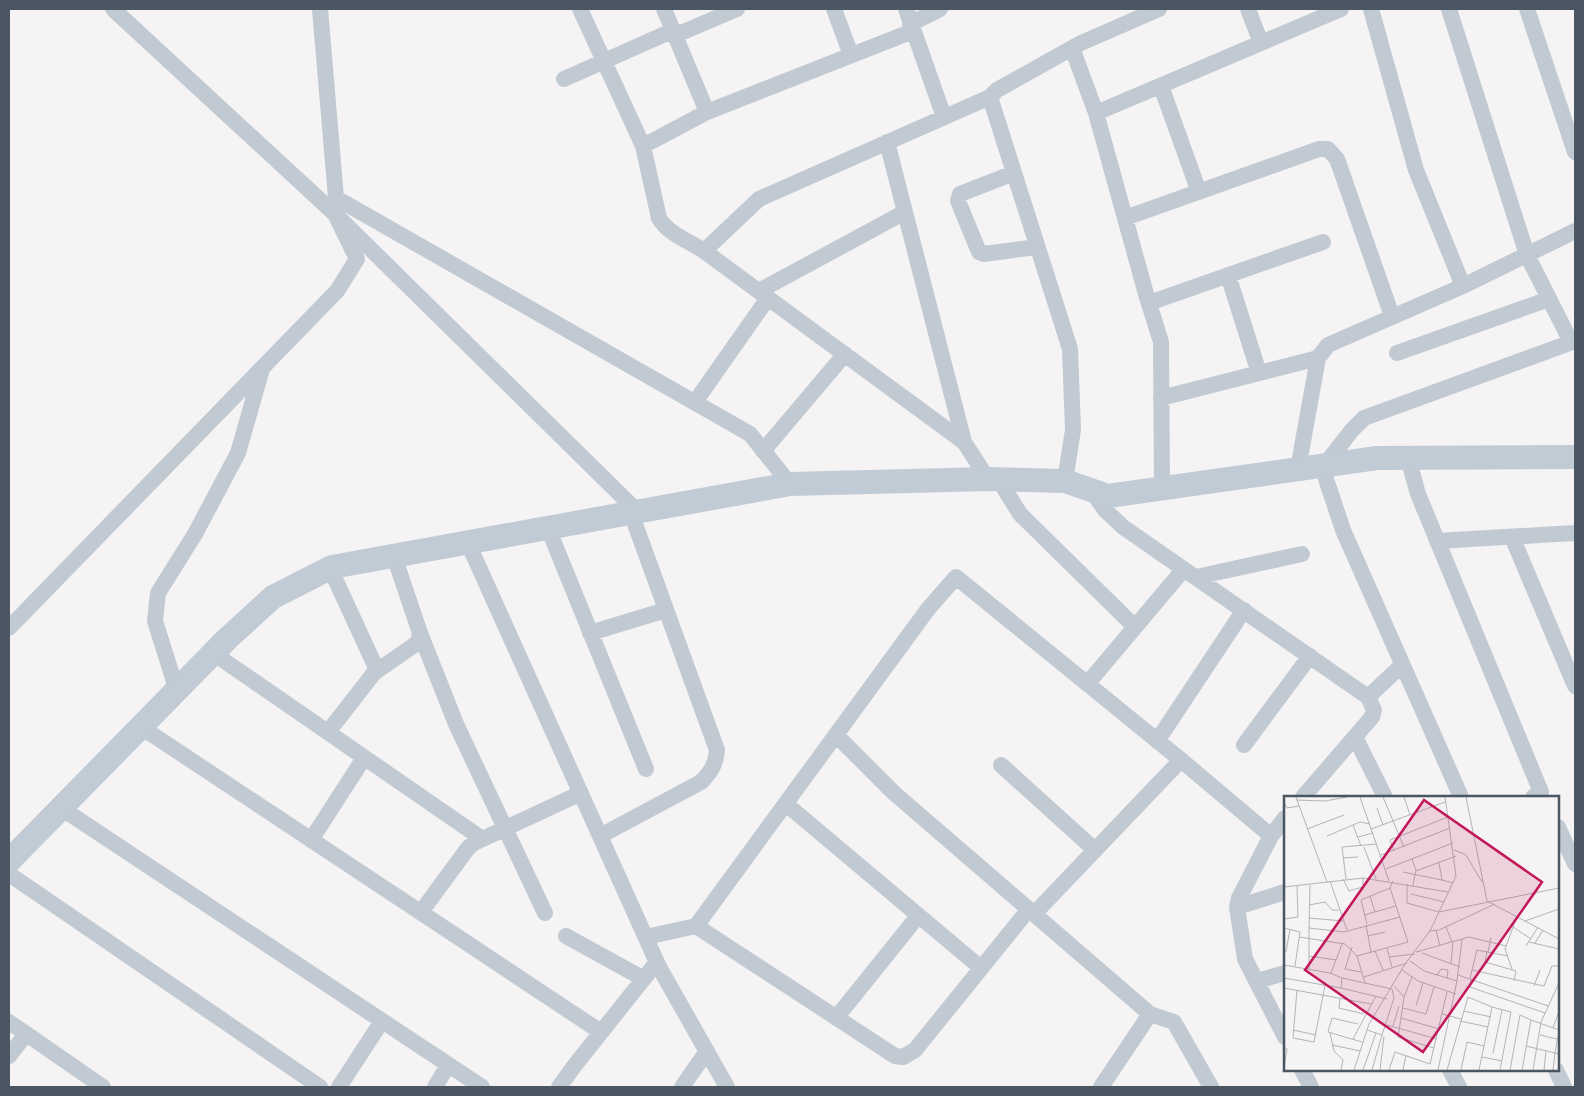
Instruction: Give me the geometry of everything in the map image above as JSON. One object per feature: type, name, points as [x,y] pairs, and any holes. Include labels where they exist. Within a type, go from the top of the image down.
[{"type":"street","points":[[112,9],[335,206],[634,512],[666,610],[717,750],[716,762],[710,773],[701,782],[600,836]]},
{"type":"street","points":[[9,628],[337,291],[357,259],[335,206],[320,9]]},
{"type":"street","points":[[580,9],[644,146],[659,218],[663,224],[704,251],[964,442],[1020,514],[1135,627]]},
{"type":"street","points":[[664,9],[707,112]]},
{"type":"street","points":[[564,79],[604,60],[737,9]]},
{"type":"street","points":[[834,9],[851,55]]},
{"type":"street","points":[[644,146],[707,112],[851,55],[910,21],[940,9]]},
{"type":"street","points":[[704,251],[759,199],[990,96],[997,90],[1072,48],[1159,9]]},
{"type":"street","points":[[1248,9],[1261,43]]},
{"type":"street","points":[[1096,113],[1341,9]]},
{"type":"street","points":[[1371,9],[1416,170],[1463,286]]},
{"type":"street","points":[[1449,9],[1527,255],[1573,342],[1372,414],[1357,424],[1324,466],[1326,479],[1343,530],[1462,796]]},
{"type":"street","points":[[1527,9],[1575,152]]},
{"type":"street","points":[[910,21],[944,117]]},
{"type":"street","points":[[1072,48],[1096,113],[1161,342],[1162,488]]},
{"type":"street","points":[[1161,86],[1199,192]]},
{"type":"street","points":[[990,96],[1070,349],[1073,430],[1065,481]]},
{"type":"street","points":[[887,142],[964,442]]},
{"type":"street","points":[[1125,218],[1319,149],[1328,149],[1337,159],[1392,316]]},
{"type":"street","points":[[1014,172],[960,194],[958,201],[980,252],[984,254],[1037,246]]},
{"type":"street","points":[[335,206],[695,402],[750,434],[790,484]]},
{"type":"street","points":[[695,402],[764,295],[905,212]]},
{"type":"street","points":[[1298,469],[1318,358],[1328,344],[1463,286],[1575,231]]},
{"type":"street","points":[[1149,303],[1323,242]]},
{"type":"street","points":[[1228,275],[1259,373]]},
{"type":"street","points":[[1397,354],[1549,299]]},
{"type":"street","points":[[763,451],[845,354]]},
{"type":"street","points":[[1161,398],[1318,358]]},
{"type":"street","points":[[177,691],[155,621],[158,593],[195,534],[238,453],[263,367]]},
{"type":"street","points":[[9,862],[213,653],[273,597],[330,568],[790,484],[993,480],[1065,481],[1108,496],[1377,458],[1575,457]]},
{"type":"street","points":[[1408,458],[1418,494],[1539,796]]},
{"type":"street","points":[[1091,490],[1105,510],[1123,527],[1368,697],[1374,710],[1372,717],[1304,796]]},
{"type":"street","points":[[548,528],[646,769]]},
{"type":"street","points":[[1437,541],[1575,534]]},
{"type":"street","points":[[1512,537],[1575,686]]},
{"type":"street","points":[[468,543],[657,962],[727,1087]]},
{"type":"street","points":[[1087,684],[1135,627],[1190,573],[1302,554]]},
{"type":"street","points":[[394,556],[420,633],[456,724],[545,913]]},
{"type":"street","points":[[330,568],[377,670]]},
{"type":"street","points":[[646,937],[696,926],[928,609],[956,577],[1181,760],[1270,836]]},
{"type":"street","points":[[590,633],[666,610]]},
{"type":"street","points":[[1157,741],[1244,610]]},
{"type":"street","points":[[328,732],[377,670],[418,642],[420,633]]},
{"type":"street","points":[[213,653],[481,838]]},
{"type":"street","points":[[1244,745],[1310,656]]},
{"type":"street","points":[[1368,697],[1402,665]]},
{"type":"street","points":[[141,727],[601,1032]]},
{"type":"street","points":[[836,735],[894,793],[1150,1014],[1174,1022],[1211,1087]]},
{"type":"street","points":[[1355,737],[1384,796]]},
{"type":"street","points":[[311,840],[364,758]]},
{"type":"street","points":[[696,926],[895,1056],[903,1057],[916,1050],[981,968],[1031,911],[1095,850],[1181,760]]},
{"type":"street","points":[[1001,765],[1095,850]]},
{"type":"street","points":[[421,912],[468,848],[481,838],[581,793]]},
{"type":"street","points":[[786,804],[981,968]]},
{"type":"street","points":[[61,808],[482,1087]]},
{"type":"street","points":[[1284,819],[1270,836],[1239,898],[1237,907],[1242,950],[1245,959],[1284,1035]]},
{"type":"street","points":[[1559,829],[1575,864]]},
{"type":"street","points":[[9,874],[320,1087]]},
{"type":"street","points":[[1237,907],[1284,892]]},
{"type":"street","points":[[836,1018],[918,916]]},
{"type":"street","points":[[566,936],[644,979]]},
{"type":"street","points":[[559,1087],[657,962]]},
{"type":"street","points":[[1256,981],[1284,973]]},
{"type":"street","points":[[1109,1083],[1150,1014]]},
{"type":"street","points":[[339,1087],[382,1021]]},
{"type":"street","points":[[9,1022],[85,1082],[103,1087]]},
{"type":"street","points":[[9,1056],[26,1034]]},
{"type":"street","points":[[682,1087],[707,1051]]},
{"type":"street","points":[[435,1087],[448,1065]]},
{"type":"street","points":[[1303,1071],[1311,1087]]},
{"type":"street","points":[[1451,1071],[1459,1087]]}]
